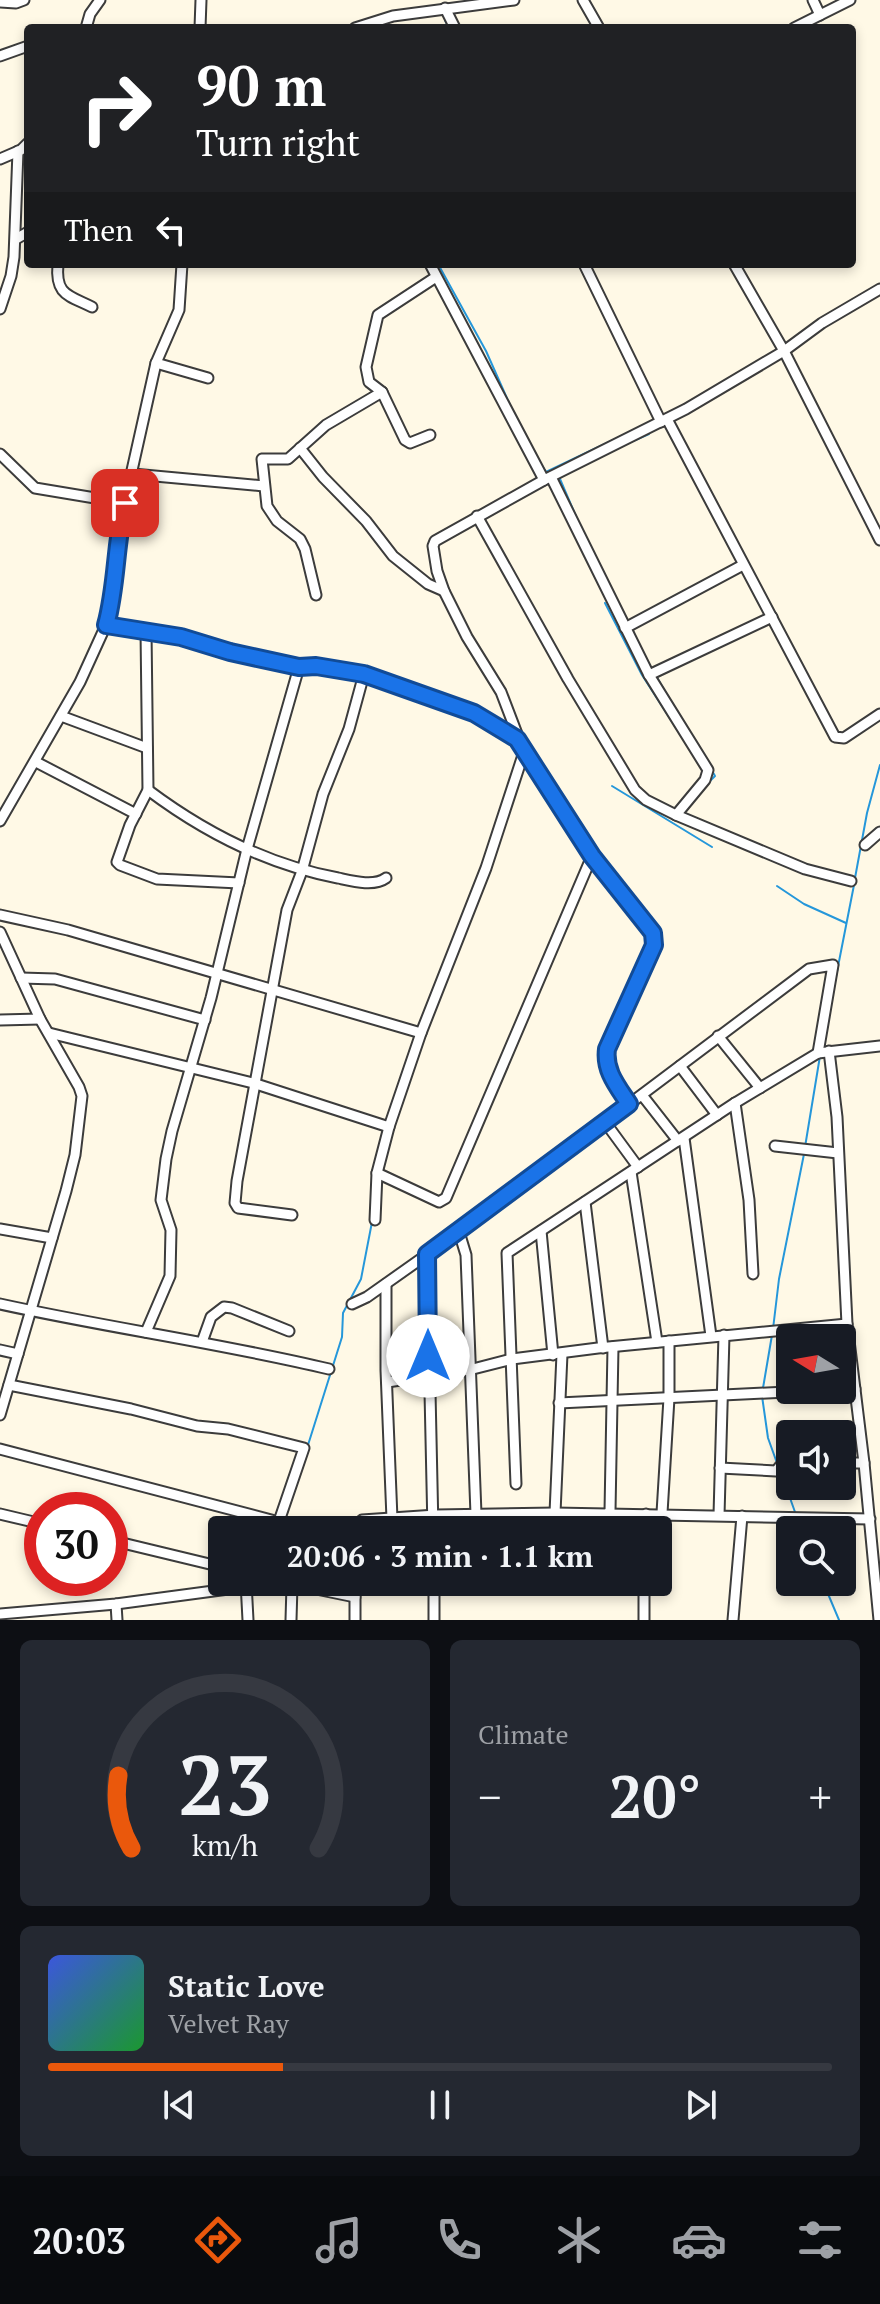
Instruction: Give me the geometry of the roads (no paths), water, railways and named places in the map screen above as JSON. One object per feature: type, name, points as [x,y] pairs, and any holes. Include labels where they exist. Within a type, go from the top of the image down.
[{"type":"street","points":[[0,2],[24,0]]},
{"type":"street","points":[[87,24],[99,0]]},
{"type":"street","points":[[200,24],[201,0]]},
{"type":"street","points":[[367,24],[445,8],[514,0]]},
{"type":"street","points":[[583,0],[597,24]]},
{"type":"street","points":[[813,0],[820,15]]},
{"type":"street","points":[[802,24],[850,0]]},
{"type":"street","points":[[445,8],[453,24]]},
{"type":"street","points":[[0,56],[24,47]]},
{"type":"street","points":[[0,159],[24,146]]},
{"type":"street","points":[[0,309],[11,276],[16,239],[18,151]]},
{"type":"street","points":[[16,239],[24,234]]},
{"type":"street","points":[[58,268],[58,283],[62,292],[92,307]]},
{"type":"street","points":[[0,821],[94,655],[106,625],[125,503],[156,363],[179,310],[182,268]]},
{"type":"street","points":[[432,268],[649,675],[708,770],[705,780],[676,815]]},
{"type":"street","points":[[586,268],[664,421],[838,739],[880,714]]},
{"type":"street","points":[[736,268],[784,351],[880,540]]},
{"type":"street","points":[[430,435],[407,442],[382,392],[372,386],[366,375],[378,315],[436,277]]},
{"type":"street","points":[[629,1104],[607,1066],[607,1049],[654,945],[654,937],[592,856],[524,752],[501,692],[467,637],[444,591],[433,546],[435,541],[477,516],[664,421],[784,351],[822,323],[880,289]]},
{"type":"street","points":[[156,363],[208,378]]},
{"type":"street","points":[[316,595],[300,539],[271,514],[267,506],[262,459],[284,461],[326,425],[382,392]]},
{"type":"street","points":[[300,448],[318,473],[366,521],[393,556],[428,584],[444,591]]},
{"type":"street","points":[[0,454],[35,488],[125,503]]},
{"type":"street","points":[[133,474],[264,486]]},
{"type":"street","points":[[477,516],[557,660],[635,790],[646,800],[676,815],[805,869],[851,881]]},
{"type":"street","points":[[625,628],[743,565]]},
{"type":"street","points":[[649,675],[772,617]]},
{"type":"street","points":[[106,625],[181,637],[230,652],[299,667],[316,666],[364,674],[465,709],[517,739]]},
{"type":"street","points":[[146,631],[148,790],[118,857],[120,865],[157,879],[239,883]]},
{"type":"street","points":[[146,1332],[170,1276],[171,1230],[161,1200],[166,1159],[205,1020],[247,849],[299,667]]},
{"type":"street","points":[[292,1215],[235,1206],[239,1169],[287,910],[302,871],[323,794],[349,729],[364,674]]},
{"type":"street","points":[[61,716],[147,748]]},
{"type":"street","points":[[375,1220],[377,1173],[389,1127],[421,1033],[486,868],[524,752]]},
{"type":"street","points":[[36,762],[136,814]]},
{"type":"street","points":[[148,790],[182,814],[265,858],[302,871],[370,882],[380,882],[386,878]]},
{"type":"street","points":[[865,845],[880,832]]},
{"type":"street","points":[[377,1173],[439,1202],[446,1198],[592,856]]},
{"type":"street","points":[[0,915],[68,930],[421,1033]]},
{"type":"street","points":[[0,932],[40,1019],[82,1096],[75,1155],[0,1415]]},
{"type":"street","points":[[352,1304],[459,1232],[809,969],[833,965],[818,1053]]},
{"type":"street","points":[[21,978],[55,979],[205,1020]]},
{"type":"street","points":[[0,1020],[40,1019]]},
{"type":"street","points":[[49,1033],[253,1083],[389,1127]]},
{"type":"street","points":[[718,1036],[760,1088]]},
{"type":"street","points":[[516,1484],[506,1255],[735,1103],[818,1053],[880,1046]]},
{"type":"street","points":[[829,1051],[837,1117],[847,1324]]},
{"type":"street","points":[[680,1066],[717,1115]]},
{"type":"street","points":[[642,1095],[681,1139],[711,1336]]},
{"type":"street","points":[[735,1103],[747,1185],[753,1274]]},
{"type":"street","points":[[605,1122],[635,1170],[657,1342]]},
{"type":"street","points":[[775,1146],[838,1153]]},
{"type":"street","points":[[585,1202],[614,1399],[608,1513]]},
{"type":"street","points":[[0,1229],[52,1238]]},
{"type":"street","points":[[541,1231],[557,1354],[559,1403],[555,1513]]},
{"type":"street","points":[[459,1232],[466,1255],[476,1514]]},
{"type":"street","points":[[427,1254],[432,1515]]},
{"type":"street","points":[[386,1284],[392,1516]]},
{"type":"street","points":[[0,1304],[329,1369]]},
{"type":"street","points":[[202,1342],[211,1317],[224,1307],[289,1331]]},
{"type":"street","points":[[387,1382],[469,1370],[512,1359],[776,1330]]},
{"type":"street","points":[[719,1515],[724,1335]]},
{"type":"street","points":[[662,1513],[669,1341]]},
{"type":"street","points":[[0,1350],[18,1354]]},
{"type":"street","points":[[9,1385],[131,1409],[197,1426],[228,1429],[304,1448],[281,1516]]},
{"type":"street","points":[[559,1403],[776,1392]]},
{"type":"street","points":[[856,1397],[876,1552],[879,1620]]},
{"type":"street","points":[[0,1449],[242,1516]]},
{"type":"street","points":[[856,1463],[864,1463]]},
{"type":"street","points":[[720,1468],[776,1471]]},
{"type":"street","points":[[422,1516],[662,1513],[870,1519]]},
{"type":"street","points":[[0,1514],[24,1520]]},
{"type":"street","points":[[733,1620],[742,1516]]},
{"type":"street","points":[[128,1544],[208,1564]]},
{"type":"street","points":[[0,1614],[116,1604],[208,1589]]},
{"type":"street","points":[[248,1620],[249,1596]]},
{"type":"street","points":[[288,1596],[291,1620]]},
{"type":"street","points":[[350,1596],[355,1597],[355,1620]]},
{"type":"street","points":[[434,1596],[434,1620]]},
{"type":"street","points":[[644,1596],[644,1620]]},
{"type":"street","points":[[116,1604],[117,1620]]},
{"type":"waterway","points":[[445,20],[447,24]]},
{"type":"waterway","points":[[440,268],[486,351],[510,405]]},
{"type":"waterway","points":[[516,418],[536,455]]},
{"type":"waterway","points":[[539,461],[546,472],[632,431]]},
{"type":"waterway","points":[[617,448],[649,434]]},
{"type":"waterway","points":[[561,475],[578,521]]},
{"type":"waterway","points":[[605,603],[642,675],[680,734]]},
{"type":"waterway","points":[[640,647],[652,670]]},
{"type":"waterway","points":[[656,676],[673,705]]},
{"type":"waterway","points":[[855,878],[880,765]]},
{"type":"waterway","points":[[708,783],[715,776],[711,769]]},
{"type":"waterway","points":[[612,786],[712,847]]},
{"type":"waterway","points":[[833,992],[854,885]]},
{"type":"waterway","points":[[777,886],[804,904],[846,923]]},
{"type":"waterway","points":[[805,1147],[820,1056]]},
{"type":"waterway","points":[[375,1164],[378,1151]]},
{"type":"waterway","points":[[773,1329],[779,1279],[804,1154]]},
{"type":"waterway","points":[[308,1445],[342,1337],[343,1313],[361,1279],[372,1222]]},
{"type":"waterway","points":[[763,1388],[772,1335]]},
{"type":"waterway","points":[[762,1396],[768,1438],[776,1460]]},
{"type":"waterway","points":[[791,1500],[795,1512]]},
{"type":"waterway","points":[[666,1510],[692,1511]]},
{"type":"waterway","points":[[829,1596],[839,1620]]}]
